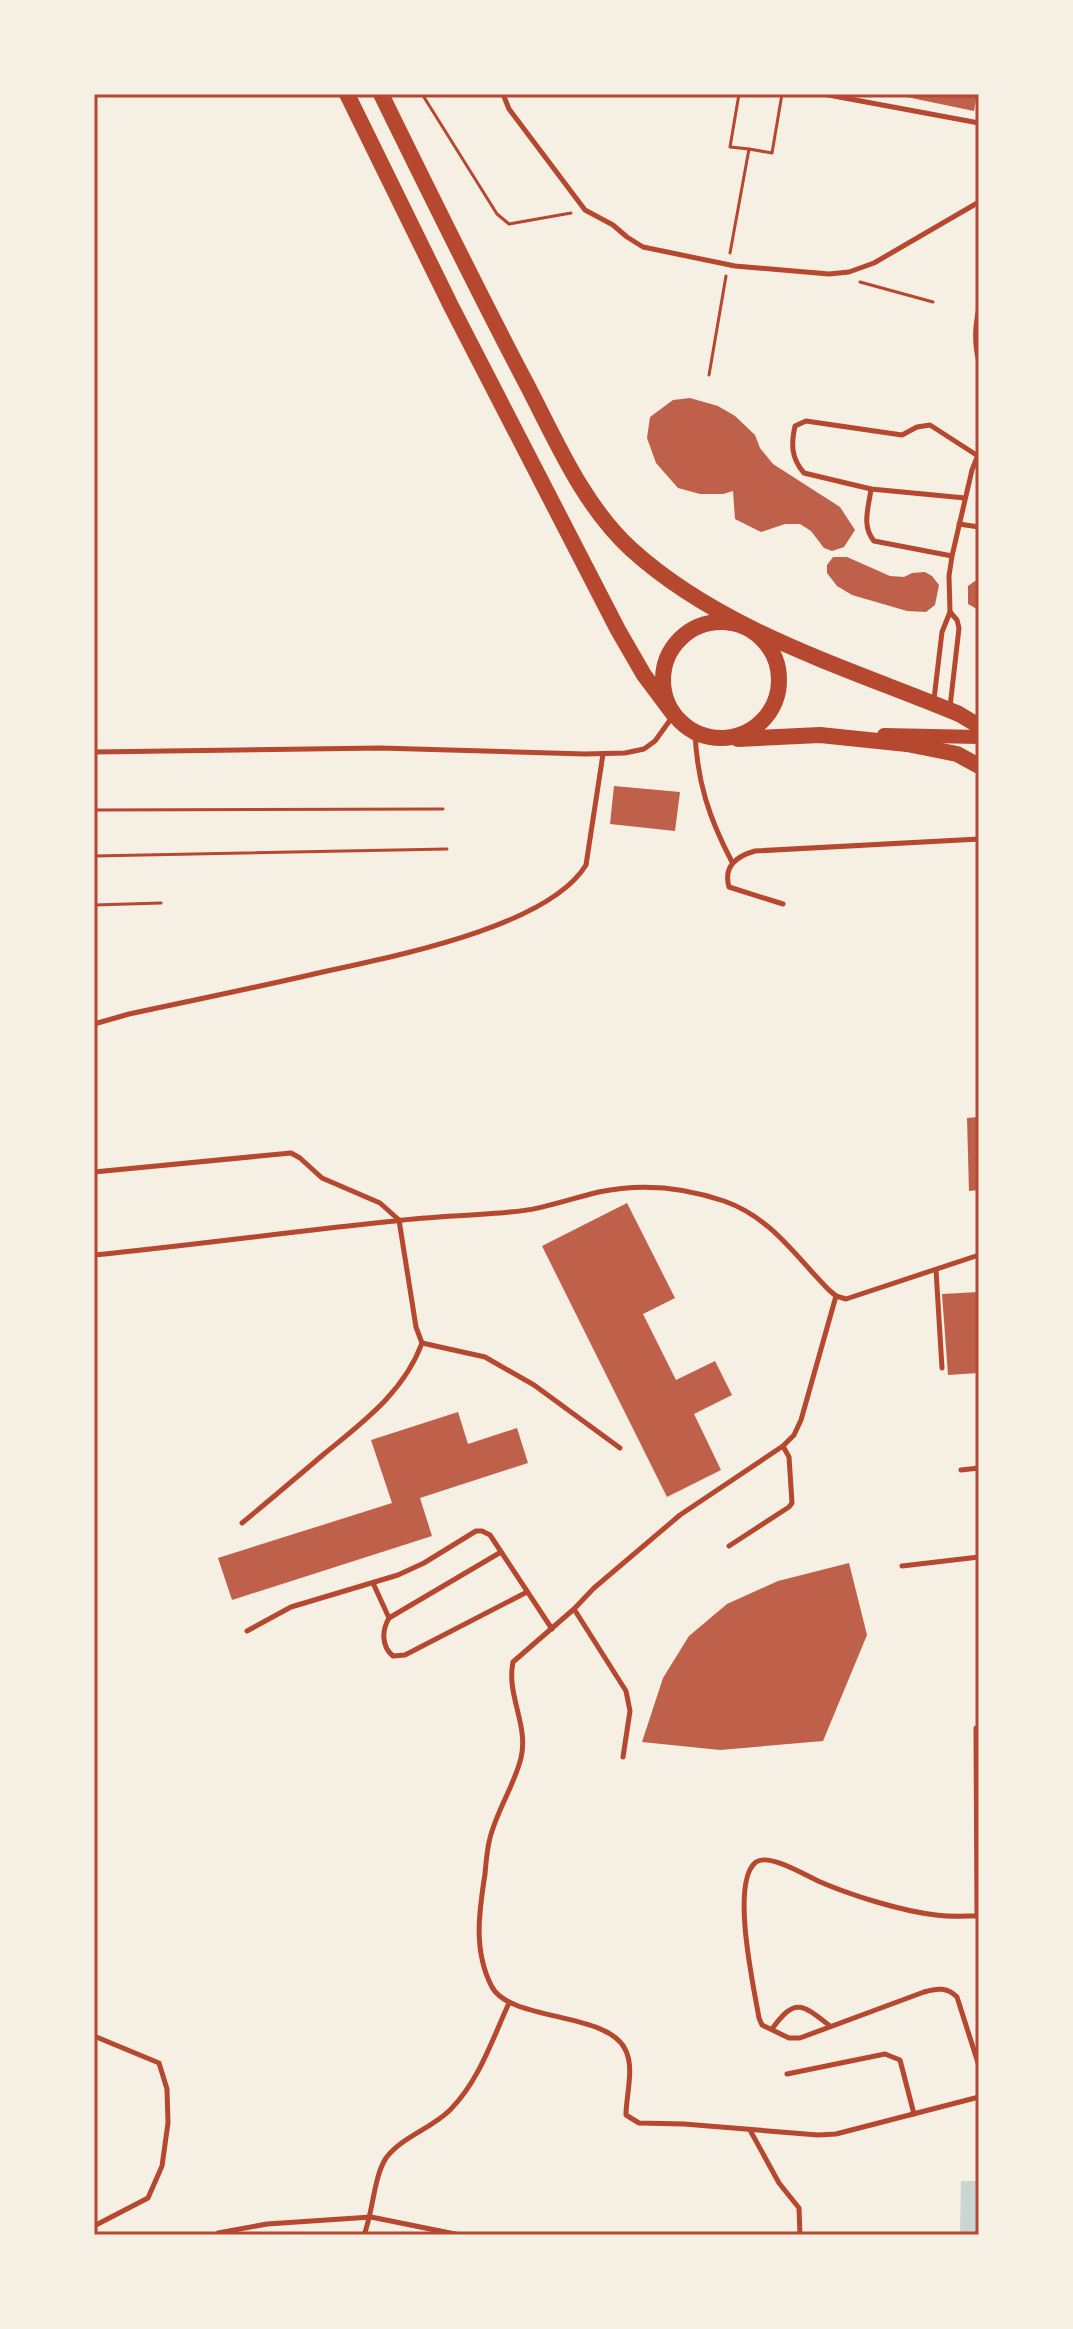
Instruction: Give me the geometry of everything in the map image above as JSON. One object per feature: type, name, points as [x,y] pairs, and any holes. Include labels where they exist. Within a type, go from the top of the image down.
[{"type":"main road","points":[[347,94],[451,306],[618,630],[644,675],[674,715],[688,729],[705,737],[724,739],[820,735],[979,737]]},
{"type":"main road","points":[[381,94],[568,464],[598,510],[613,531],[659,571],[762,638],[773,654],[779,672],[779,692],[772,710],[759,725],[743,735],[724,739]]},
{"type":"main road","points":[[674,715],[665,698],[662,678],[666,659],[676,643],[691,630],[708,623],[728,622],[948,709],[979,726]]},
{"type":"main road","points":[[948,709],[979,713]]},
{"type":"main road","points":[[820,735],[938,749],[957,754],[979,766]]},
{"type":"lane","points":[[503,94],[509,109],[585,210],[613,225],[643,247],[728,265],[829,274],[849,272],[874,263],[979,202]]},
{"type":"lane","points":[[823,94],[979,123]]},
{"type":"lane","points":[[979,307],[975,345],[979,362]]},
{"type":"lane","points":[[948,709],[942,632],[950,612],[952,556],[978,455],[930,425],[917,427],[902,435],[806,421],[795,426],[794,458],[804,473],[871,489],[965,498]]},
{"type":"lane","points":[[871,489],[866,517],[869,535],[874,541],[952,556]]},
{"type":"lane","points":[[959,524],[979,527]]},
{"type":"lane","points":[[948,709],[957,667],[959,628],[950,612]]},
{"type":"lane","points":[[94,752],[380,748],[625,753],[644,749],[655,741],[674,715]]},
{"type":"lane","points":[[695,732],[696,757],[705,800],[713,825],[732,862]]},
{"type":"lane","points":[[94,1024],[430,947],[482,931],[522,914],[578,879],[586,865],[603,754]]},
{"type":"lane","points":[[783,904],[729,887],[727,880],[732,862],[741,855],[766,850],[979,839]]},
{"type":"lane","points":[[94,1172],[291,1153],[322,1178],[380,1203],[399,1220],[416,1327],[422,1343],[409,1370],[383,1405],[242,1523]]},
{"type":"lane","points":[[94,1255],[399,1220],[514,1212],[550,1207],[631,1187],[673,1189],[725,1202],[752,1213],[836,1296],[846,1299],[979,1255]]},
{"type":"lane","points":[[936,1270],[942,1368]]},
{"type":"lane","points":[[836,1296],[794,1435],[783,1446],[680,1515],[513,1662],[511,1683],[523,1734],[521,1758],[490,1838],[478,1925],[482,1960],[493,1990],[509,2003],[612,2032],[626,2049],[630,2066],[626,2115],[639,2123],[836,2134],[979,2097]]},
{"type":"lane","points":[[422,1343],[485,1357],[534,1385],[620,1448]]},
{"type":"lane","points":[[729,1546],[792,1503],[789,1457],[783,1446]]},
{"type":"lane","points":[[961,1470],[979,1468]]},
{"type":"lane","points":[[247,1631],[291,1607],[398,1575],[476,1531],[490,1535],[552,1629]]},
{"type":"lane","points":[[501,1552],[389,1618],[384,1631],[385,1647],[393,1656],[399,1657],[527,1592]]},
{"type":"lane","points":[[902,1566],[979,1557]]},
{"type":"lane","points":[[373,1582],[389,1618]]},
{"type":"lane","points":[[574,1609],[626,1691],[630,1711],[623,1757]]},
{"type":"lane","points":[[976,1728],[978,1916],[936,1915],[906,1909],[827,1885],[764,1859],[750,1869],[743,1897],[762,2025],[789,2038],[800,2038],[938,1988],[951,1991],[957,1997],[979,2066]]},
{"type":"lane","points":[[364,2235],[371,2217],[379,2170],[387,2156],[407,2138],[448,2112],[472,2085],[509,2003]]},
{"type":"lane","points":[[772,2030],[786,2011],[793,2007],[809,2010],[831,2027]]},
{"type":"lane","points":[[94,2036],[159,2063],[167,2089],[168,2123],[162,2166],[148,2198],[94,2226]]},
{"type":"lane","points":[[787,2074],[885,2054],[900,2060],[914,2114]]},
{"type":"lane","points":[[750,2130],[779,2183],[799,2208],[800,2235]]},
{"type":"lane","points":[[218,2233],[267,2224],[371,2217],[460,2235]]},
{"type":"path","points":[[422,94],[497,214],[509,224],[585,210]]},
{"type":"path","points":[[739,94],[730,147],[772,153],[782,94]]},
{"type":"path","points":[[709,375],[749,149]]},
{"type":"path","points":[[859,282],[933,302]]},
{"type":"path","points":[[94,810],[443,809]]},
{"type":"path","points":[[94,856],[447,849]]},
{"type":"path","points":[[94,905],[161,903]]},
{"type":"shaded area","points":[[961,2181],[979,2181],[979,2235],[960,2235]]},
{"type":"building","points":[[892,94],[977,94],[974,111]]},
{"type":"building","points":[[690,398],[718,406],[735,416],[755,435],[760,448],[773,464],[840,507],[855,530],[844,547],[832,551],[824,548],[811,531],[800,524],[785,524],[761,532],[735,519],[733,491],[700,494],[678,488],[656,463],[647,438],[650,417],[673,400]]},
{"type":"building","points":[[833,557],[847,557],[890,576],[904,577],[925,572],[939,585],[935,605],[926,612],[907,611],[852,595],[837,586],[827,573],[827,565]]},
{"type":"building","points":[[979,582],[977,609],[968,604],[968,586]]},
{"type":"building","points":[[614,786],[680,792],[675,831],[610,824]]},
{"type":"building","points":[[979,1117],[979,1190],[969,1191],[967,1118]]},
{"type":"building","points":[[627,1203],[675,1298],[643,1314],[676,1380],[715,1361],[732,1395],[694,1414],[721,1470],[667,1497],[542,1246]]},
{"type":"building","points":[[979,1292],[979,1373],[948,1375],[942,1294]]},
{"type":"building","points":[[458,1412],[468,1444],[517,1428],[528,1463],[420,1498],[432,1536],[232,1600],[218,1558],[392,1503],[371,1440]]},
{"type":"building","points":[[849,1563],[867,1635],[823,1741],[720,1750],[642,1742],[663,1678],[689,1636],[727,1604],[778,1581]]}]
